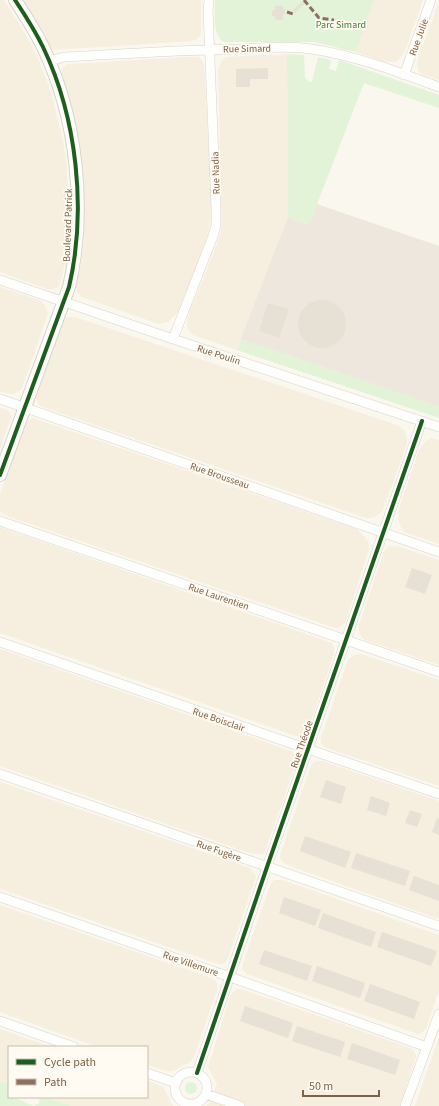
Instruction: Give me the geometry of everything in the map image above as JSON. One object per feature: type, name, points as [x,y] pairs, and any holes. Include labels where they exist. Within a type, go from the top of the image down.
[{"type":"street","name":"Boulevard Patrick","points":[[0,475],[69,287],[74,264],[77,217],[77,187],[74,160],[68,123],[60,90],[37,36],[15,0]]},
{"type":"street","name":"Rue Nadia","points":[[173,339],[211,243],[216,225],[209,0]]},
{"type":"street","name":"Rue Julie","points":[[404,75],[431,0]]},
{"type":"street","name":"Rue Simard","points":[[49,62],[64,57],[210,49],[289,47],[310,48],[343,56],[439,87]]},
{"type":"street","name":"Rue Poulin","points":[[0,280],[439,427]]},
{"type":"street","name":"Rue Brousseau","points":[[0,399],[439,552]]},
{"type":"street","name":"Rue Théode","points":[[197,1073],[422,421]]},
{"type":"street","name":"Rue Laurentien","points":[[0,520],[439,672]]},
{"type":"street","name":"Rue Boisclair","points":[[0,642],[439,794]]},
{"type":"street","name":"Rue Fugère","points":[[0,774],[439,926]]},
{"type":"street","name":"Rue Villemure","points":[[0,897],[428,1047]]},
{"type":"street","points":[[405,1106],[439,1014]]},
{"type":"street","points":[[0,1021],[71,1046]]},
{"type":"street","points":[[186,1072],[197,1073],[205,1080],[207,1085],[206,1094],[202,1100],[197,1103],[186,1105],[178,1098],[175,1088],[176,1083],[178,1078],[186,1072]]},
{"type":"street","points":[[148,1073],[176,1083]]},
{"type":"street","points":[[206,1094],[240,1106]]},
{"type":"shaded area","points":[[0,0],[4,0],[37,56],[54,103],[63,142],[69,202],[67,239],[65,263],[60,284],[57,288],[52,289],[47,289],[0,272]]},
{"type":"shaded area","points":[[23,0],[201,0],[201,32],[197,39],[192,41],[55,50],[50,46]]},
{"type":"shaded area","points":[[374,0],[423,0],[406,48],[402,56],[397,61],[382,61],[356,52]]},
{"type":"shaded area","points":[[439,1],[439,80],[419,72],[417,62]]},
{"type":"shaded area","points":[[287,54],[288,217],[237,350],[193,335],[188,329],[187,323],[189,314],[217,244],[221,230],[218,70],[221,62],[226,57]]},
{"type":"shaded area","points":[[198,57],[202,60],[204,65],[211,187],[211,216],[208,235],[177,313],[168,322],[159,324],[82,297],[77,293],[76,288],[82,259],[84,234],[84,182],[78,135],[62,73],[63,68],[68,64]]},
{"type":"shaded area","points":[[317,204],[439,246],[439,409],[240,341],[288,217],[309,225]]},
{"type":"shaded area","points":[[0,287],[39,300],[44,304],[48,313],[22,388],[18,392],[11,394],[0,391]]},
{"type":"shaded area","points":[[75,317],[397,425],[404,430],[407,438],[407,444],[382,512],[372,518],[366,518],[40,406],[36,397],[37,392],[64,321],[66,318]]},
{"type":"shaded area","points":[[0,408],[9,412],[11,418],[0,448]]},
{"type":"shaded area","points":[[33,418],[356,529],[368,542],[369,549],[345,623],[337,628],[332,627],[7,516],[0,512],[0,494],[26,424]]},
{"type":"shaded area","points":[[431,438],[439,440],[439,544],[404,532],[398,520],[399,509],[419,450],[424,443]]},
{"type":"shaded area","points":[[0,527],[332,643],[334,654],[307,733],[303,737],[296,736],[0,633]]},
{"type":"shaded area","points":[[392,546],[400,547],[439,560],[439,665],[365,640],[359,631],[359,625],[384,552],[387,548]]},
{"type":"shaded area","points":[[0,649],[291,751],[295,755],[295,766],[263,854],[250,853],[0,766]]},
{"type":"shaded area","points":[[361,654],[439,680],[439,786],[324,747],[321,743],[321,737],[348,660],[354,655]]},
{"type":"shaded area","points":[[322,761],[439,801],[439,919],[290,866],[281,860],[280,855],[310,768],[313,763]]},
{"type":"shaded area","points":[[0,782],[250,868],[256,876],[227,961],[223,964],[218,964],[0,889]]},
{"type":"shaded area","points":[[274,880],[285,881],[439,935],[439,990],[426,1029],[419,1034],[415,1033],[247,974],[242,968],[243,963],[270,885]]},
{"type":"shaded area","points":[[0,905],[208,977],[215,980],[217,985],[217,990],[194,1057],[190,1062],[173,1071],[160,1069],[148,1064],[148,1046],[95,1046],[0,1012]]},
{"type":"shaded area","points":[[237,989],[241,989],[410,1048],[416,1055],[405,1091],[404,1106],[206,1106],[209,1104],[217,1084],[208,1067],[230,997]]},
{"type":"shaded area","points":[[0,1029],[48,1046],[8,1046],[8,1084],[0,1081]]},
{"type":"shaded area","points":[[439,1037],[439,1106],[415,1106],[416,1103]]},
{"type":"shaded area","points":[[148,1080],[163,1087],[173,1106],[71,1106],[48,1098],[148,1098]]},
{"type":"green space","name":"Parc Simard","points":[[215,0],[374,0],[356,52],[314,42],[223,42],[219,38],[216,28]]},
{"type":"green space","points":[[287,54],[304,55],[305,77],[309,82],[312,82],[318,57],[331,60],[329,69],[336,71],[339,60],[439,95],[439,108],[364,83],[309,225],[288,217]]},
{"type":"green space","points":[[242,339],[439,406],[439,418],[237,350]]},
{"type":"green space","points":[[0,1081],[8,1084],[8,1098],[15,1098],[34,1106],[0,1106]]},
{"type":"green space","points":[[189,1082],[193,1082],[197,1088],[193,1094],[189,1094],[185,1090],[185,1086]]},
{"type":"green space","points":[[40,1098],[48,1098],[71,1106],[34,1106],[39,1103]]},
{"type":"building","points":[[303,1],[306,3],[294,13],[293,10]]},
{"type":"building","points":[[275,6],[283,6],[283,9],[285,9],[283,20],[275,20],[275,16],[272,16],[272,10],[275,10]]},
{"type":"building","points":[[268,68],[268,79],[250,79],[250,87],[236,87],[236,69]]},
{"type":"building","points":[[322,300],[331,302],[339,307],[344,315],[346,324],[344,333],[339,341],[331,346],[322,348],[313,346],[305,341],[300,333],[298,324],[300,315],[305,307],[313,302]]},
{"type":"building","points":[[268,303],[289,309],[279,338],[259,331]]},
{"type":"building","points":[[412,568],[432,575],[425,594],[405,587]]},
{"type":"building","points":[[326,780],[346,787],[341,804],[320,797]]},
{"type":"building","points":[[371,796],[390,803],[386,816],[367,810]]},
{"type":"building","points":[[410,810],[422,814],[417,827],[405,823]]},
{"type":"building","points":[[437,818],[439,819],[439,835],[432,832]]},
{"type":"building","points":[[305,836],[351,852],[345,868],[300,851]]},
{"type":"building","points":[[356,853],[410,871],[405,886],[351,868]]},
{"type":"building","points":[[414,876],[439,885],[439,901],[409,890]]},
{"type":"building","points":[[284,897],[321,910],[315,926],[279,913]]},
{"type":"building","points":[[323,913],[376,932],[371,947],[318,928]]},
{"type":"building","points":[[382,932],[437,951],[431,966],[377,947]]},
{"type":"building","points":[[264,950],[312,966],[307,981],[259,964]]},
{"type":"building","points":[[317,966],[365,983],[360,998],[312,981]]},
{"type":"building","points":[[370,984],[420,1002],[414,1019],[364,1001]]},
{"type":"building","points":[[245,1006],[293,1023],[288,1038],[240,1021]]},
{"type":"building","points":[[297,1026],[345,1042],[340,1057],[292,1041]]},
{"type":"building","points":[[352,1043],[400,1060],[395,1075],[347,1059]]},
{"type":"marked path","points":[[304,0],[319,18],[334,20]]},
{"type":"marked path","points":[[287,12],[293,14]]},
{"type":"cycle path","points":[[0,475],[69,287],[77,227],[78,196],[76,165],[71,134],[55,75],[43,47],[15,0]]},
{"type":"cycle path","points":[[197,1073],[422,421]]}]
